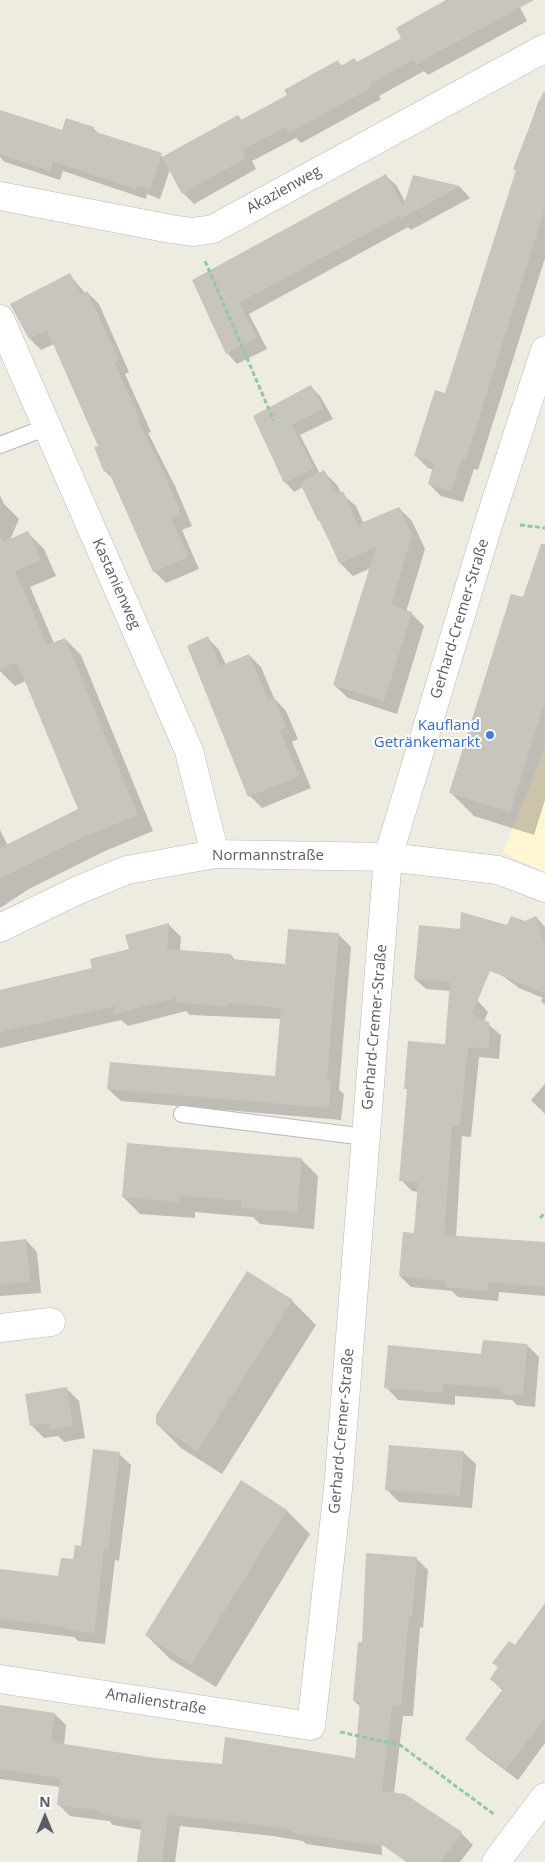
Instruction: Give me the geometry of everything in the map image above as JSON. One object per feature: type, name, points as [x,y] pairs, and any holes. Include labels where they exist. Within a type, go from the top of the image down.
[{"type":"street","name":"Akazienweg","points":[[0,196],[193,232],[213,229],[545,48]]},
{"type":"street","name":"Kastanienweg","points":[[0,319],[189,751],[215,854]]},
{"type":"street","name":"Gerhard-Cremer-Straße","points":[[312,1726],[338,1489],[388,858],[489,522],[545,350]]},
{"type":"street","name":"Normannstraße","points":[[0,928],[76,891],[127,870],[215,854],[388,858],[498,870],[545,888]]},
{"type":"street","points":[[0,1328],[51,1322]]},
{"type":"street","name":"Amalienstraße","points":[[0,1679],[312,1726]]},
{"type":"street","points":[[496,1862],[545,1797]]},
{"type":"lane","points":[[0,445],[47,427]]},
{"type":"lane","points":[[182,1114],[366,1137]]},
{"type":"path","points":[[193,232],[274,421]]},
{"type":"path","points":[[540,1218],[545,1213]]},
{"type":"path","points":[[312,1726],[400,1746],[517,1832]]},
{"type":"shaded area","points":[[545,747],[545,872],[503,853]]},
{"type":"building","points":[[446,0],[534,0],[416,64],[413,60],[369,85],[371,88],[289,133],[286,127],[242,150],[246,158],[182,194],[162,157],[238,115],[241,120],[287,95],[284,90],[338,60],[341,66],[354,58],[357,62],[401,38],[396,28]]},
{"type":"building","points":[[543,92],[545,92],[545,208],[466,459],[462,458],[451,491],[428,484],[434,463],[414,456],[435,390],[445,393],[516,170],[513,169]]},
{"type":"building","points":[[0,110],[62,130],[66,118],[94,127],[93,131],[162,153],[150,189],[137,185],[136,189],[53,161],[50,171],[0,154]]},
{"type":"building","points":[[386,174],[403,207],[413,175],[460,186],[399,220],[401,215],[239,303],[257,338],[226,354],[192,280]]},
{"type":"building","points":[[70,273],[81,294],[87,291],[119,360],[114,362],[140,420],[138,421],[164,473],[181,514],[171,518],[188,557],[153,572],[108,470],[104,472],[94,447],[98,446],[47,330],[29,339],[10,304]]},
{"type":"building","points":[[311,385],[324,409],[292,425],[314,468],[284,483],[253,416]]},
{"type":"building","points":[[324,470],[337,494],[343,491],[360,529],[361,523],[399,507],[412,535],[391,605],[412,612],[384,701],[333,685],[376,547],[339,563],[320,520],[318,521],[300,483]]},
{"type":"building","points":[[28,531],[41,560],[15,571],[47,645],[65,638],[138,815],[88,835],[0,879],[0,848],[78,809],[17,662],[0,669],[0,536],[3,542]]},
{"type":"building","points":[[541,544],[545,544],[545,701],[510,812],[449,793],[511,594],[523,597]]},
{"type":"building","points":[[208,636],[220,666],[249,654],[268,700],[274,697],[286,727],[280,730],[299,776],[248,797],[187,646]]},
{"type":"building","points":[[461,912],[507,925],[511,916],[525,921],[536,916],[545,948],[545,993],[490,971],[472,1014],[490,1023],[489,1048],[468,1047],[460,1126],[452,1126],[444,1235],[545,1242],[545,1287],[488,1282],[487,1291],[446,1287],[446,1281],[399,1276],[403,1232],[414,1233],[418,1182],[399,1181],[407,1089],[404,1089],[408,1041],[445,1044],[450,982],[414,979],[419,925],[460,929]]},
{"type":"building","points":[[169,923],[167,949],[231,954],[231,959],[285,964],[288,929],[339,933],[327,1080],[331,1080],[329,1108],[107,1089],[110,1062],[275,1076],[281,1008],[227,1003],[227,1007],[176,1002],[177,998],[114,1014],[115,1006],[0,1032],[0,990],[92,968],[90,959],[129,949],[125,935]]},
{"type":"building","points":[[127,1143],[302,1158],[297,1212],[241,1208],[242,1201],[210,1198],[179,1196],[178,1202],[122,1197]]},
{"type":"building","points":[[26,1239],[30,1282],[0,1284],[0,1242]]},
{"type":"building","points":[[247,1271],[293,1300],[197,1451],[156,1424],[156,1415]]},
{"type":"building","points":[[483,1340],[527,1344],[523,1395],[503,1394],[499,1388],[443,1384],[443,1393],[384,1388],[388,1345],[481,1354]]},
{"type":"building","points":[[67,1387],[73,1426],[50,1430],[49,1423],[30,1426],[25,1394]]},
{"type":"building","points":[[389,1445],[464,1451],[460,1496],[385,1490]]},
{"type":"building","points":[[93,1449],[120,1452],[108,1550],[104,1549],[94,1633],[65,1629],[65,1627],[0,1619],[0,1569],[58,1576],[61,1558],[73,1559],[75,1545],[81,1546]]},
{"type":"building","points":[[241,1480],[287,1510],[191,1665],[145,1635]]},
{"type":"building","points":[[366,1553],[417,1557],[412,1617],[409,1616],[401,1706],[392,1705],[382,1791],[405,1794],[462,1832],[441,1862],[406,1862],[384,1846],[293,1833],[293,1830],[168,1815],[162,1862],[137,1862],[142,1821],[100,1814],[101,1811],[57,1805],[60,1778],[0,1769],[0,1705],[55,1713],[51,1742],[155,1758],[222,1764],[225,1737],[355,1758],[360,1702],[353,1701],[358,1642],[362,1642]]},
{"type":"building","points":[[545,1603],[545,1718],[506,1769],[465,1739],[503,1689],[490,1679],[498,1667],[492,1663],[509,1641],[515,1645]]},
{"type":"place","name":"Kaufland Getränkemarkt","points":[[490,735]]}]
